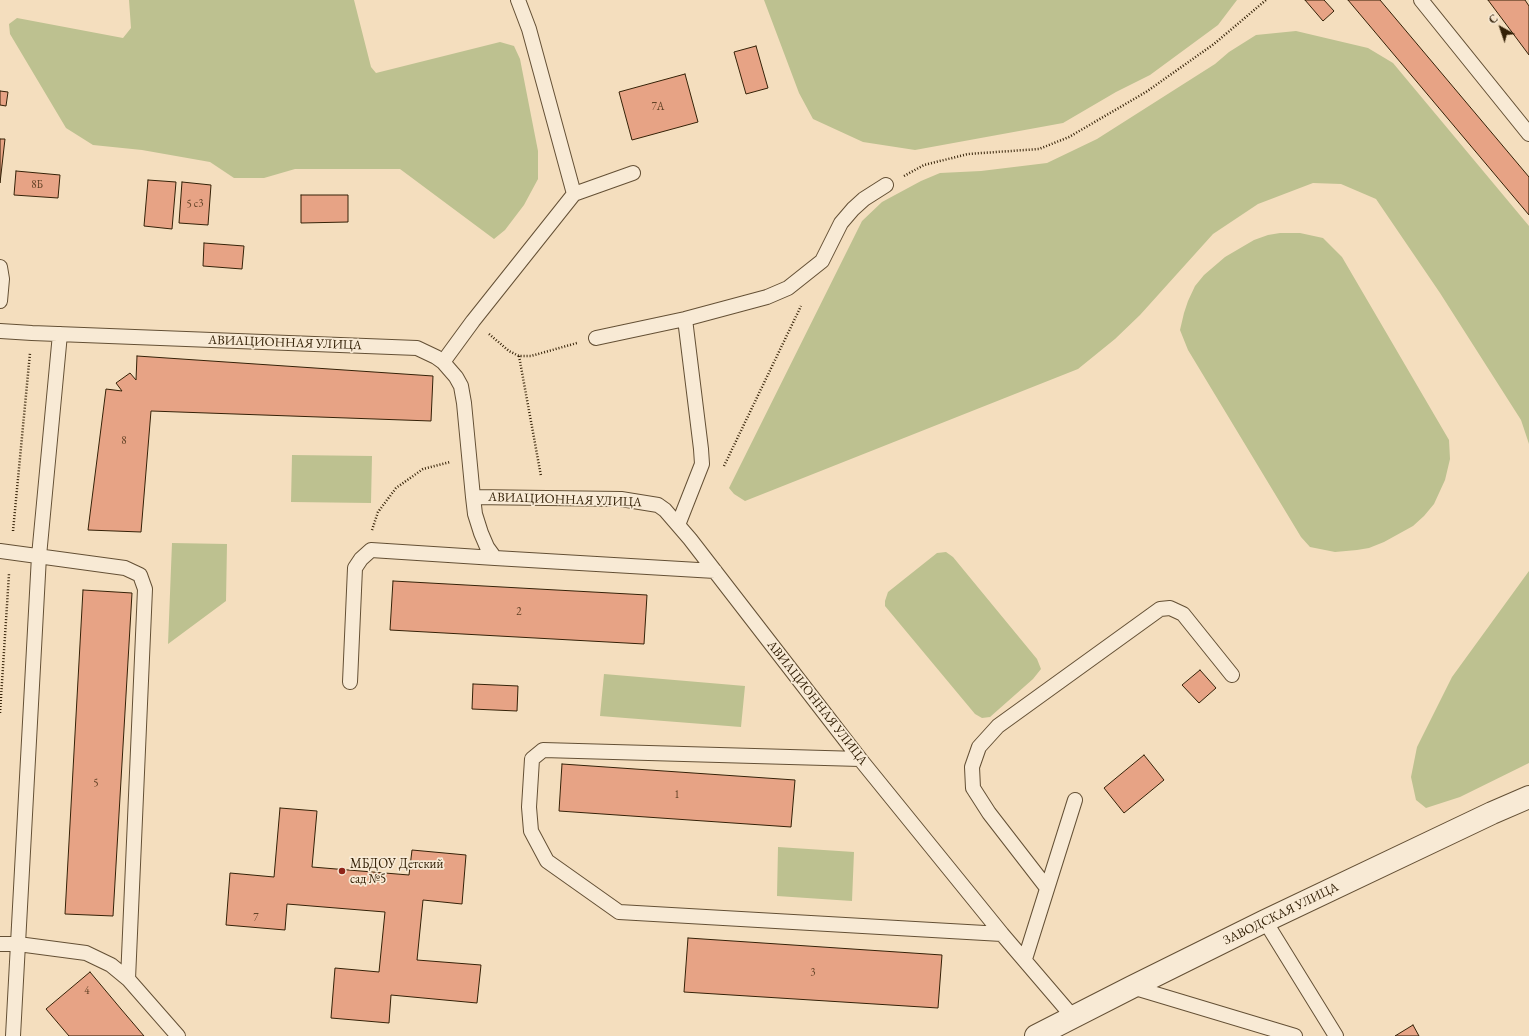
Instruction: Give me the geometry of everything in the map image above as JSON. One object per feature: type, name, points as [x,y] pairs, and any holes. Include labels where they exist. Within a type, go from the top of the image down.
[{"type":"street","name":"ЗАВОДСКАЯ УЛИЦА","points":[[1036,1036],[1265,922],[1492,813],[1529,797]]},
{"type":"lane","points":[[518,0],[529,29],[574,194]]},
{"type":"lane","points":[[1421,0],[1529,134]]},
{"type":"lane","points":[[443,362],[574,194],[633,173]]},
{"type":"lane","points":[[596,338],[685,319],[767,297],[788,288],[822,261],[841,223],[853,209],[864,199],[886,185]]},
{"type":"lane","points":[[0,266],[2,279],[0,300]]},
{"type":"lane","points":[[678,525],[702,464],[685,319]]},
{"type":"lane","name":"АВИАЦИОННАЯ УЛИЦА","points":[[0,331],[417,348],[436,357],[443,362],[456,377],[461,386],[473,498],[621,499],[658,505],[665,510],[715,571],[860,759],[1002,934],[1025,959],[1073,1017]]},
{"type":"lane","points":[[13,1036],[40,556],[60,334]]},
{"type":"lane","points":[[473,498],[475,514],[481,533],[487,547],[495,558]]},
{"type":"lane","points":[[350,682],[355,568],[361,559],[371,550],[715,571]]},
{"type":"lane","points":[[5,551],[125,568],[140,575],[145,589],[128,979]]},
{"type":"lane","points":[[1047,888],[1001,829],[973,788],[972,767],[980,747],[998,726],[1160,609],[1170,608],[1183,614],[1232,675]]},
{"type":"lane","points":[[860,759],[543,750],[532,760],[529,806],[531,832],[547,861],[619,912],[1002,934]]},
{"type":"lane","points":[[1025,959],[1075,800]]},
{"type":"lane","points":[[1265,922],[1336,1036]]},
{"type":"lane","points":[[0,944],[18,944],[86,953],[111,965],[128,979],[178,1036]]},
{"type":"lane","points":[[1132,987],[1295,1036]]},
{"type":"path","points":[[886,185],[924,165],[968,154],[1040,149],[1069,137],[1158,83],[1214,44],[1266,0]]},
{"type":"path","points":[[724,468],[802,304]]},
{"type":"path","points":[[473,322],[509,351],[518,356],[532,356],[596,338]]},
{"type":"path","points":[[0,713],[5,551],[32,333]]},
{"type":"path","points":[[518,356],[545,498]]},
{"type":"path","points":[[371,550],[371,535],[378,512],[396,488],[423,470],[469,456]]},
{"type":"green space","points":[[129,0],[354,0],[371,67],[376,73],[500,42],[514,46],[520,59],[538,151],[538,179],[524,205],[505,230],[494,239],[400,169],[295,169],[264,178],[234,178],[210,162],[142,150],[93,145],[66,128],[10,34],[9,24],[17,18],[123,38],[131,28]]},
{"type":"green space","points":[[764,0],[1237,0],[1218,25],[1150,75],[1116,92],[1063,123],[915,150],[863,142],[813,119],[799,93]]},
{"type":"green space","points":[[1296,31],[1368,48],[1393,63],[1529,226],[1529,444],[1521,420],[1440,293],[1376,199],[1341,184],[1313,183],[1258,204],[1213,234],[1140,315],[1115,339],[1078,369],[745,501],[734,494],[729,488],[862,221],[882,202],[921,181],[940,173],[981,171],[1047,163],[1097,139],[1215,64],[1229,52],[1256,35]]},
{"type":"green space","points":[[1280,233],[1300,233],[1323,238],[1342,257],[1449,440],[1450,459],[1445,480],[1434,504],[1413,526],[1384,542],[1369,548],[1335,552],[1310,547],[1301,537],[1188,350],[1180,330],[1188,301],[1195,286],[1204,275],[1225,257],[1254,240]]},
{"type":"green space","points":[[292,455],[372,456],[371,503],[291,502]]},
{"type":"green space","points":[[172,543],[227,544],[226,601],[168,644]]},
{"type":"green space","points":[[946,552],[953,557],[1037,659],[1041,669],[1033,679],[990,717],[982,718],[975,714],[885,606],[888,592],[937,553]]},
{"type":"green space","points":[[1529,571],[1529,763],[1460,797],[1426,808],[1416,800],[1411,777],[1417,747],[1452,677]]},
{"type":"green space","points":[[604,674],[745,686],[741,727],[600,716]]},
{"type":"green space","points":[[778,847],[854,852],[852,901],[777,896]]},
{"type":"building","points":[[1305,0],[1324,0],[1334,11],[1323,21]]},
{"type":"building","points":[[1348,0],[1380,0],[1529,177],[1529,215]]},
{"type":"building","points":[[1488,0],[1525,0],[1529,6],[1529,55]]},
{"type":"building","points":[[756,46],[768,88],[746,94],[734,52]]},
{"type":"building","points":[[685,74],[698,122],[632,140],[619,92]]},
{"type":"building","points":[[0,91],[8,92],[6,106],[0,105]]},
{"type":"building","points":[[0,139],[5,139],[0,183]]},
{"type":"building","points":[[16,171],[60,175],[58,198],[14,195]]},
{"type":"building","points":[[148,180],[176,182],[172,229],[144,226]]},
{"type":"building","points":[[182,182],[211,185],[208,225],[179,223]]},
{"type":"building","points":[[301,195],[348,195],[348,222],[301,223]]},
{"type":"building","points":[[204,243],[244,246],[242,269],[203,266]]},
{"type":"building","points":[[137,356],[433,376],[431,421],[151,411],[141,532],[88,530],[106,389],[122,391],[116,383],[130,373],[136,380]]},
{"type":"building","points":[[393,581],[647,595],[644,644],[390,630]]},
{"type":"building","points":[[83,590],[132,593],[113,916],[65,914]]},
{"type":"building","points":[[1200,670],[1216,688],[1199,703],[1182,685]]},
{"type":"building","points":[[473,684],[518,686],[517,711],[472,709]]},
{"type":"building","points":[[1144,755],[1164,780],[1124,813],[1104,788]]},
{"type":"building","points":[[562,764],[795,780],[791,827],[559,811]]},
{"type":"building","points":[[280,808],[317,811],[312,867],[409,875],[412,850],[466,855],[462,904],[423,900],[417,960],[481,965],[477,1003],[391,995],[389,1023],[331,1018],[335,968],[379,972],[385,912],[287,904],[285,930],[226,925],[230,873],[274,877]]},
{"type":"building","points":[[688,938],[942,955],[938,1008],[684,992]]},
{"type":"building","points":[[90,972],[144,1036],[69,1036],[46,1009]]},
{"type":"building","points":[[1413,1025],[1419,1036],[1395,1036]]},
{"type":"place","name":"МБДОУ Детский сад №5","points":[[342,871]]}]
